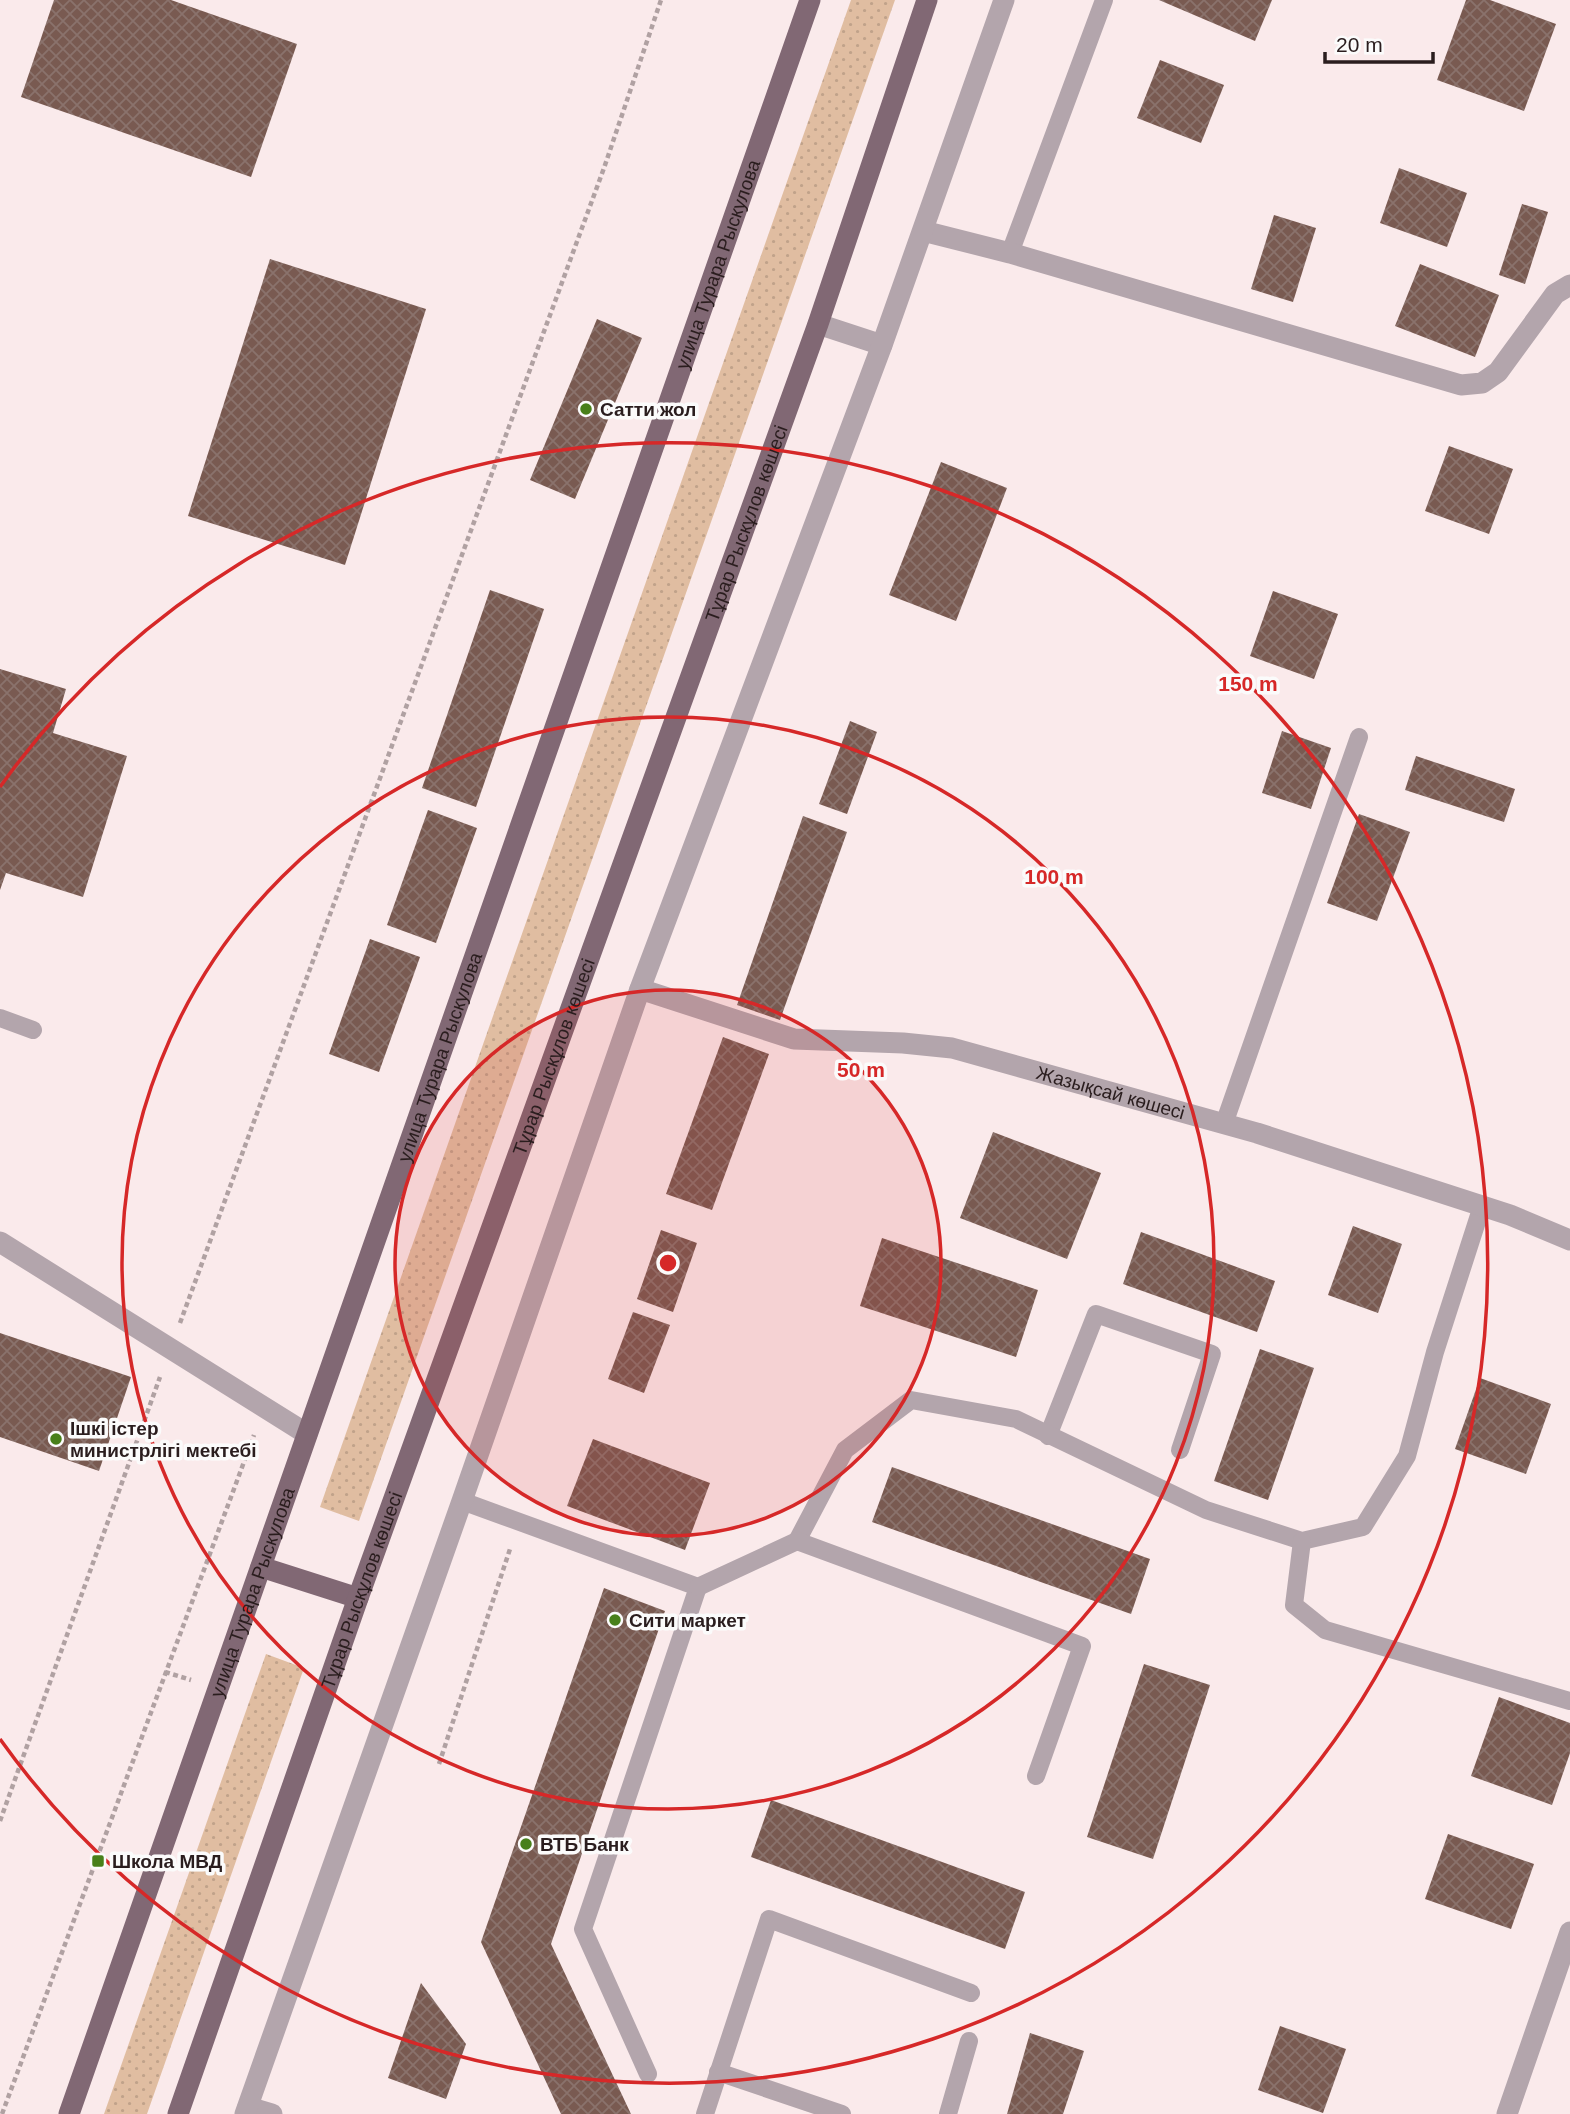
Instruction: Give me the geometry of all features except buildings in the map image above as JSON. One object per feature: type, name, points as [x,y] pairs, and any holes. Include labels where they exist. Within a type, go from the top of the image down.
[{"type":"main road","name":"улица Турара Рыскулова","points":[[69,2114],[810,0]]},
{"type":"main road","name":"Тұрар Рыскұлов көшесі","points":[[178,2114],[358,1598],[818,324],[927,0]]},
{"type":"main road","points":[[261,1567],[358,1598]]},
{"type":"street","points":[[272,2114],[246,2110],[640,989],[882,345],[1004,0]]},
{"type":"street","points":[[923,231],[1010,253],[1461,385],[1482,383],[1499,372],[1555,294],[1570,285]]},
{"type":"street","points":[[818,324],[882,345]]},
{"type":"street","name":"Жазықсай көшесі","points":[[640,989],[794,1039],[903,1043],[952,1048],[1224,1124],[1510,1215],[1570,1240]]},
{"type":"street","points":[[0,1242],[307,1434]]},
{"type":"street","points":[[1507,2114],[1570,1932]]},
{"type":"lane","points":[[1010,253],[1104,0]]},
{"type":"lane","points":[[1224,1124],[1359,737]]},
{"type":"lane","points":[[0,1018],[33,1030]]},
{"type":"lane","points":[[462,1501],[698,1587],[797,1541],[845,1450],[911,1400],[1016,1419],[1206,1510],[1302,1541],[1363,1527],[1407,1456],[1435,1352],[1482,1206]]},
{"type":"lane","points":[[1048,1436],[1096,1314],[1212,1354],[1180,1450]]},
{"type":"lane","points":[[797,1541],[1082,1646],[1037,1776]]},
{"type":"lane","points":[[1302,1541],[1294,1605],[1325,1630],[1570,1701]]},
{"type":"lane","points":[[648,2074],[583,1929],[698,1587]]},
{"type":"lane","points":[[705,2114],[769,1919],[971,1993]]},
{"type":"lane","points":[[948,2114],[969,2041]]},
{"type":"lane","points":[[718,2072],[842,2114]]},
{"type":"path","points":[[0,1821],[303,984],[604,169],[661,0]]},
{"type":"path","points":[[2,2113],[265,1408]]},
{"type":"path","points":[[439,1764],[519,1522]]},
{"type":"shaded area","points":[[851,0],[895,0],[359,1521],[320,1507]]},
{"type":"shaded area","points":[[266,1654],[304,1668],[147,2114],[104,2114]]},
{"type":"place","name":"Сатти жол","points":[[586,409]]},
{"type":"place","name":"Ішкі істер министрлігі мектебі","points":[[56,1439]]},
{"type":"place","name":"Сити маркет","points":[[615,1620]]},
{"type":"place","name":"ВТБ Банк","points":[[526,1844]]},
{"type":"place","name":"Школа МВД","points":[[98,1861]]}]
